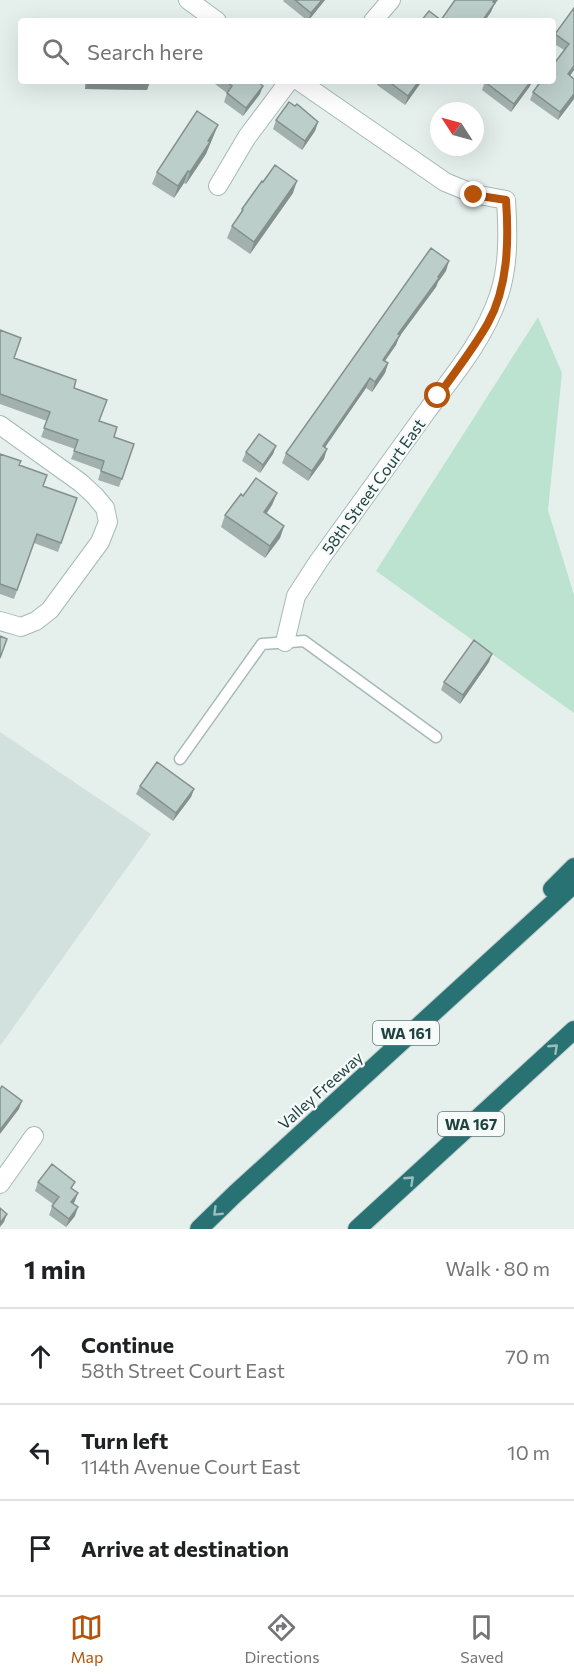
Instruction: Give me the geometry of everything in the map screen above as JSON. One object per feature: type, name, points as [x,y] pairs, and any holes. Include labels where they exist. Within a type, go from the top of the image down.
[{"type":"highway","name":"WA 161","points":[[235,1194],[442,999],[574,867]]},
{"type":"highway","name":"Valley Freeway","points":[[199,1229],[574,884]]},
{"type":"highway","name":"WA 167","points":[[357,1229],[574,1030]]},
{"type":"street","points":[[188,0],[213,18]]},
{"type":"street","points":[[376,18],[391,0]]},
{"type":"street","points":[[218,186],[247,138],[288,84]]},
{"type":"street","name":"58th Street Court East","points":[[285,642],[296,596],[318,562],[465,359],[489,321],[500,294],[507,260],[506,200],[474,195],[446,182],[322,87]]},
{"type":"street","points":[[0,426],[88,489],[99,500],[107,514],[107,528],[100,542],[50,610],[36,621],[21,627],[0,621]]},
{"type":"street","points":[[0,1184],[34,1136]]},
{"type":"lane","points":[[180,759],[262,644],[304,640],[436,737]]},
{"type":"shaded area","points":[[0,732],[151,834],[0,1046]]},
{"type":"green space","points":[[538,317],[562,373],[548,510],[574,595],[574,713],[376,571]]},
{"type":"building","points":[[295,0],[322,0],[311,13]]},
{"type":"building","points":[[455,0],[494,0],[495,3],[484,18],[442,18]]},
{"type":"building","points":[[574,8],[574,66],[568,74],[574,79],[574,94],[560,112],[533,92],[539,84],[556,84],[556,61],[569,44],[556,33]]},
{"type":"building","points":[[429,11],[438,18],[423,18]]},
{"type":"building","points":[[229,84],[261,84],[263,86],[246,108],[227,93],[232,86]]},
{"type":"building","points":[[392,84],[417,84],[408,96]]},
{"type":"building","points":[[488,84],[529,84],[514,104]]},
{"type":"building","points":[[289,102],[295,106],[297,104],[318,122],[305,141],[276,120]]},
{"type":"building","points":[[197,111],[218,125],[208,141],[210,142],[178,186],[157,172]]},
{"type":"building","points":[[275,165],[297,181],[254,242],[232,226]]},
{"type":"building","points":[[431,248],[449,261],[398,334],[400,335],[383,360],[388,363],[375,382],[370,378],[323,446],[327,449],[312,471],[286,453]]},
{"type":"building","points":[[0,330],[21,338],[14,358],[76,380],[74,388],[107,400],[99,421],[117,427],[114,437],[134,444],[122,479],[101,471],[104,461],[74,451],[78,440],[44,428],[50,412],[0,394]]},
{"type":"building","points":[[259,434],[276,446],[263,465],[246,452]]},
{"type":"building","points":[[0,454],[21,461],[19,465],[47,475],[43,486],[77,498],[61,543],[37,534],[17,590],[0,584]]},
{"type":"building","points":[[256,478],[277,493],[264,512],[284,526],[270,546],[225,515]]},
{"type":"building","points":[[0,636],[7,639],[0,658]]},
{"type":"building","points":[[474,640],[492,654],[463,695],[444,682]]},
{"type":"building","points":[[157,762],[194,789],[176,813],[140,786]]},
{"type":"building","points":[[2,1086],[22,1101],[0,1130],[0,1089]]},
{"type":"building","points":[[52,1164],[75,1182],[71,1188],[78,1193],[71,1202],[78,1207],[69,1219],[52,1206],[59,1197],[38,1182]]},
{"type":"building","points":[[0,1208],[7,1214],[0,1223]]},
{"type":"route","points":[[438,396],[489,321],[500,294],[507,260],[506,200],[474,195]]}]
